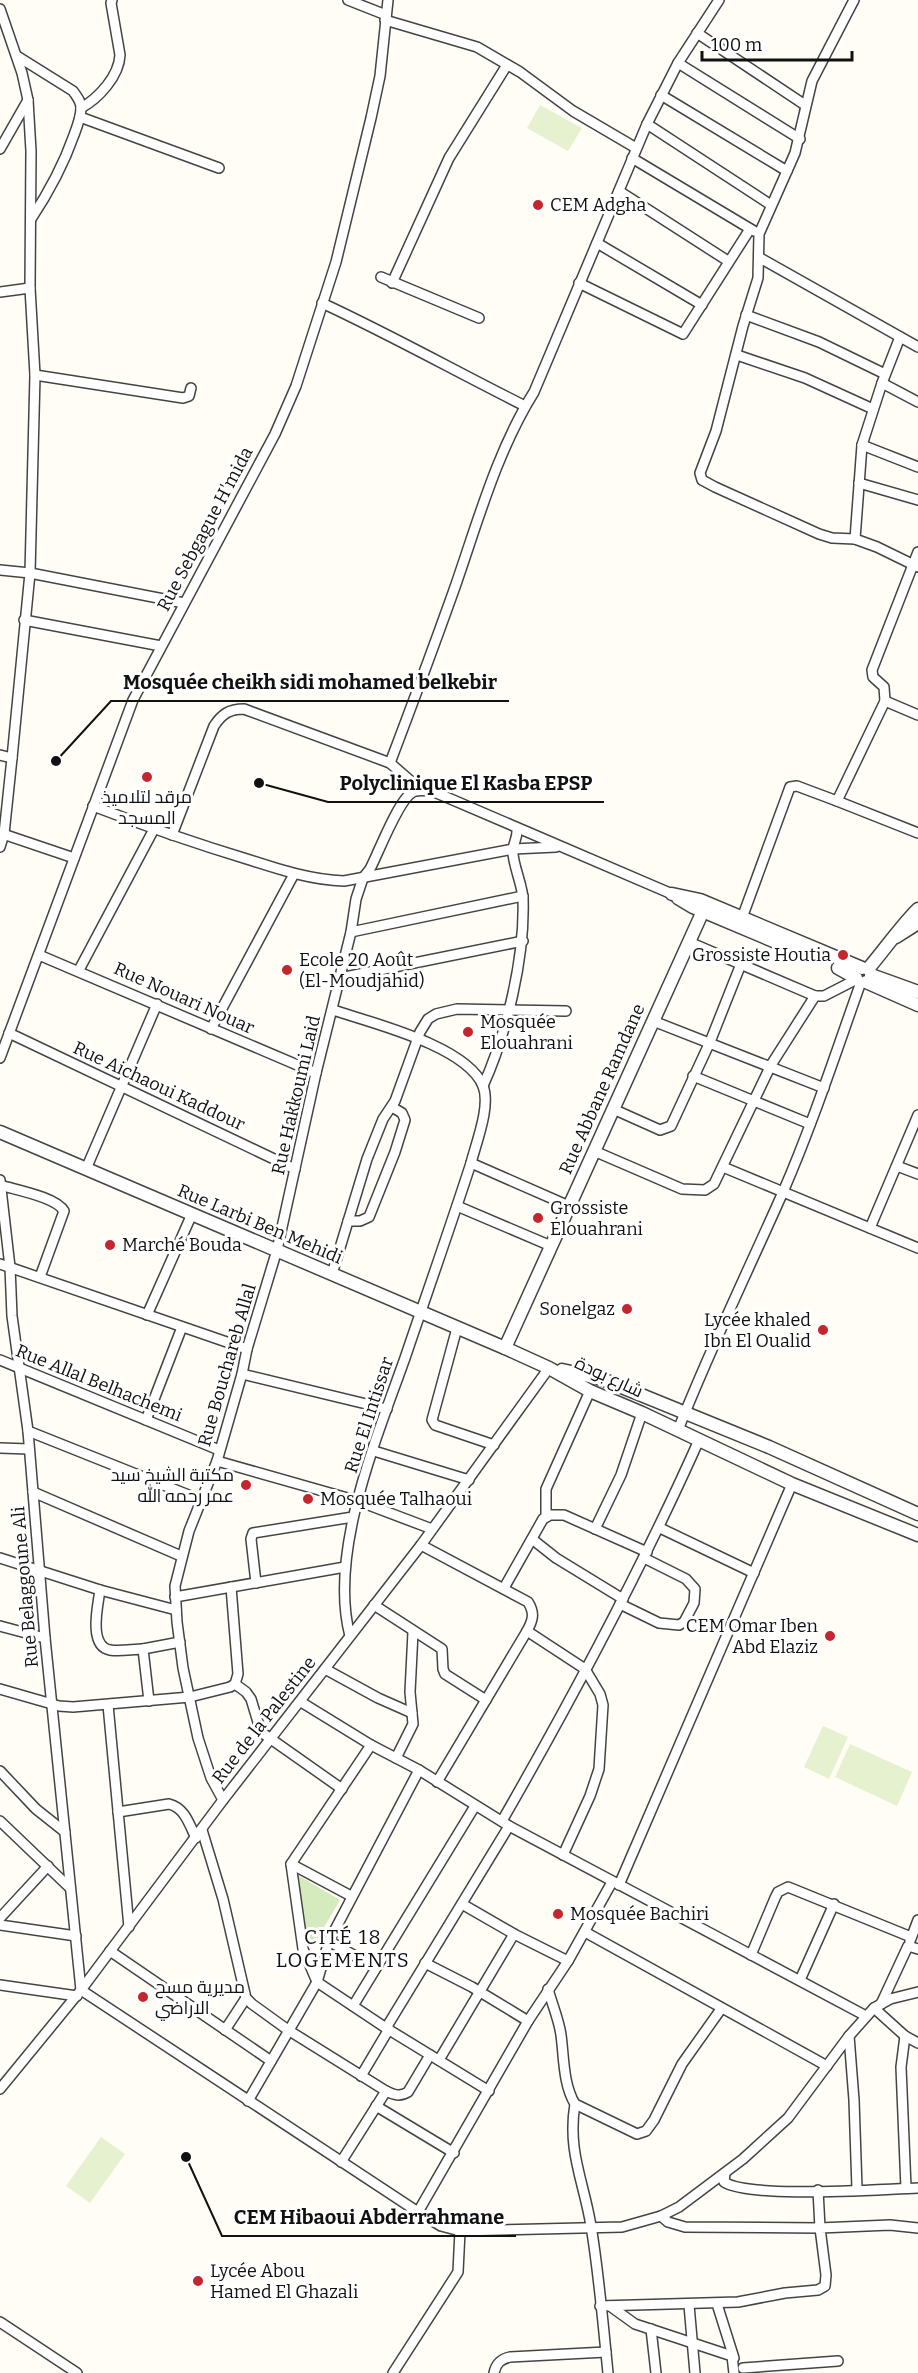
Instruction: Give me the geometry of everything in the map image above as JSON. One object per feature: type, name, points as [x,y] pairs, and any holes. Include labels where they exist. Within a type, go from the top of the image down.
[{"type":"street","points":[[348,0],[386,17],[477,46],[573,111],[636,148]]},
{"type":"street","name":"Rue Sebgague H'mida","points":[[0,1055],[39,955],[125,717],[275,434],[300,377],[336,262],[371,118],[380,76],[388,0]]},
{"type":"street","points":[[390,763],[455,588],[485,498],[525,406],[534,392],[636,148],[661,94],[718,0]]},
{"type":"street","points":[[579,282],[683,334],[728,261],[755,231],[771,205],[800,140],[805,105],[812,81],[854,0]]},
{"type":"street","points":[[81,112],[98,96],[120,63],[109,1]]},
{"type":"street","points":[[0,9],[17,56],[28,100],[31,151],[30,288],[35,375],[30,573],[12,758],[0,847]]},
{"type":"street","points":[[697,33],[805,105]]},
{"type":"street","points":[[17,56],[73,91],[79,99],[81,112],[64,162],[49,192],[30,221]]},
{"type":"street","points":[[678,63],[800,140]]},
{"type":"street","points":[[393,283],[449,158],[507,65]]},
{"type":"street","points":[[661,94],[788,171]]},
{"type":"street","points":[[0,148],[28,100]]},
{"type":"street","points":[[81,112],[219,168]]},
{"type":"street","points":[[647,124],[771,205]]},
{"type":"street","points":[[632,158],[755,231],[760,258],[758,278],[716,431],[700,469],[700,478],[819,534],[832,538],[855,539],[877,547],[916,567]]},
{"type":"street","points":[[619,191],[728,261]]},
{"type":"street","points":[[597,243],[702,305]]},
{"type":"street","points":[[760,258],[918,347]]},
{"type":"street","points":[[381,277],[479,318]]},
{"type":"street","points":[[0,292],[30,288]]},
{"type":"street","points":[[322,303],[377,328],[406,347],[525,406]]},
{"type":"street","points":[[746,315],[833,348],[884,378],[918,402]]},
{"type":"street","points":[[855,539],[862,445],[900,337]]},
{"type":"street","points":[[737,355],[806,378],[873,409]]},
{"type":"street","points":[[35,375],[183,398],[189,396],[191,388]]},
{"type":"street","points":[[862,445],[918,467]]},
{"type":"street","points":[[859,483],[918,500]]},
{"type":"street","points":[[837,801],[885,700],[884,687],[873,677],[872,670],[916,567],[918,552]]},
{"type":"street","points":[[0,570],[30,573],[184,603]]},
{"type":"street","points":[[24,620],[161,646]]},
{"type":"street","points":[[885,700],[918,715]]},
{"type":"street","points":[[172,835],[214,726],[225,712],[244,708],[390,763],[421,790],[432,791],[563,847],[672,894],[703,911],[783,940]]},
{"type":"street","points":[[0,755],[12,758]]},
{"type":"street","points":[[742,918],[790,787],[797,786],[918,832]]},
{"type":"street","name":"Rue Hakkoumi Laid","points":[[277,1250],[316,1073],[351,932],[356,899],[363,878],[370,869],[404,800],[414,791],[421,790]]},
{"type":"street","points":[[93,806],[154,829],[294,874],[333,881],[363,878],[513,849],[563,847]]},
{"type":"street","points":[[333,1010],[418,1039],[447,1052],[465,1064],[483,1086],[509,1009],[523,941],[523,896],[513,849],[518,837],[518,828]]},
{"type":"street","points":[[79,970],[154,829]]},
{"type":"street","points":[[2,834],[74,858]]},
{"type":"street","points":[[212,1029],[294,874]]},
{"type":"street","points":[[672,894],[700,900],[742,918],[851,973],[918,992]]},
{"type":"street","points":[[351,932],[523,896]]},
{"type":"street","points":[[678,1430],[783,1191],[824,1088],[863,976],[918,909]]},
{"type":"street","name":"Rue Abbane Ramdane","points":[[506,1348],[703,911]]},
{"type":"street","points":[[896,937],[918,923]]},
{"type":"street","points":[[340,978],[523,941]]},
{"type":"street","points":[[688,942],[815,996],[824,996],[863,976]]},
{"type":"street","name":"Rue Nouari Nouar","points":[[39,955],[79,970],[316,1073]]},
{"type":"street","points":[[613,1110],[654,1128],[667,1129],[675,1119],[710,1042],[741,964]]},
{"type":"street","points":[[863,976],[918,1005]]},
{"type":"street","points":[[594,1151],[691,1191],[711,1187],[723,1167],[771,1065],[815,996]]},
{"type":"street","points":[[86,1169],[157,1004]]},
{"type":"street","points":[[332,1274],[358,1189],[383,1119],[392,1107],[423,1025],[436,1014],[457,1009],[566,1011]]},
{"type":"street","points":[[653,1021],[771,1065],[824,1088]]},
{"type":"street","name":"Rue Aichaoui Kaddour","points":[[9,1033],[295,1169]]},
{"type":"street","points":[[693,1076],[810,1124]]},
{"type":"street","name":"Rue El Intissar","points":[[350,1636],[345,1615],[345,1567],[353,1517],[387,1408],[471,1163],[484,1114],[483,1086]]},
{"type":"street","points":[[348,1221],[360,1221],[369,1217],[405,1127],[404,1116],[392,1107]]},
{"type":"street","points":[[870,1228],[915,1130],[918,1115]]},
{"type":"street","name":"Rue Larbi Ben Mehidi","points":[[0,1132],[549,1368]]},
{"type":"street","points":[[471,1163],[569,1206]]},
{"type":"street","points":[[897,1166],[918,1174]]},
{"type":"street","points":[[723,1167],[918,1248]]},
{"type":"street","name":"Rue Belaggoune Ali","points":[[0,1180],[10,1267],[12,1316],[28,1431],[45,1638],[50,1669],[51,1703],[76,1936],[79,1993]]},
{"type":"street","points":[[0,1185],[52,1201],[60,1205],[64,1211],[40,1276]]},
{"type":"street","points":[[358,1189],[378,1196]]},
{"type":"street","points":[[457,1206],[551,1246]]},
{"type":"street","points":[[147,1315],[192,1214]]},
{"type":"street","name":"Rue Bouchareb Allal","points":[[223,1800],[210,1778],[198,1738],[180,1642],[175,1597],[181,1556],[217,1461],[277,1250]]},
{"type":"street","points":[[0,1264],[247,1349]]},
{"type":"street","points":[[146,1420],[182,1327]]},
{"type":"street","points":[[457,1328],[432,1420],[435,1425],[494,1445]]},
{"type":"street","name":"Rue Allal Belhachemi","points":[[0,1360],[219,1450]]},
{"type":"street","name":"شارع بودة","points":[[549,1368],[602,1379],[918,1514]]},
{"type":"street","name":"شارع بودة","points":[[549,1368],[590,1391],[792,1484],[918,1535]]},
{"type":"street","name":"Rue de la Palestine","points":[[0,2089],[79,1993],[223,1800],[421,1545],[549,1368]]},
{"type":"street","points":[[242,1374],[387,1408]]},
{"type":"street","points":[[504,1588],[546,1517],[546,1489],[590,1391]]},
{"type":"street","points":[[596,1529],[621,1475],[642,1413]]},
{"type":"street","points":[[28,1431],[201,1500]]},
{"type":"street","points":[[361,2076],[506,1824],[660,1528],[699,1440]]},
{"type":"street","points":[[0,1448],[29,1449]]},
{"type":"street","points":[[374,1451],[469,1480]]},
{"type":"street","points":[[217,1461],[358,1501],[432,1529]]},
{"type":"street","points":[[418,2212],[528,2021],[616,1883],[792,1484]]},
{"type":"street","points":[[33,1492],[181,1556]]},
{"type":"street","points":[[532,1539],[556,1558],[622,1602],[659,1623],[671,1625],[684,1622],[694,1603],[695,1588],[692,1583],[646,1555],[596,1529],[564,1515],[546,1517]]},
{"type":"street","points":[[255,1583],[250,1539],[253,1533],[353,1517]]},
{"type":"street","points":[[660,1528],[754,1573]]},
{"type":"street","points":[[421,1545],[528,1602],[533,1620],[437,1782]]},
{"type":"street","points":[[0,1558],[100,1590],[176,1610]]},
{"type":"street","points":[[175,1597],[345,1567]]},
{"type":"street","points":[[231,1587],[238,1674],[235,1684]]},
{"type":"street","points":[[100,1590],[96,1617],[99,1644],[109,1650],[143,1649],[180,1642]]},
{"type":"street","points":[[374,1605],[442,1650],[442,1669],[449,1678],[486,1701]]},
{"type":"street","points":[[0,1626],[45,1638]]},
{"type":"street","points":[[527,1631],[585,1669],[600,1694],[603,1705],[599,1769],[590,1796],[563,1855]]},
{"type":"street","points":[[396,1758],[411,1730],[410,1692],[414,1632]]},
{"type":"street","points":[[143,1649],[149,1701]]},
{"type":"street","points":[[325,1669],[378,1698],[412,1713]]},
{"type":"street","points":[[0,1689],[73,1707],[189,1697],[235,1684]]},
{"type":"street","points":[[235,1684],[252,1699],[260,1730],[342,1789]]},
{"type":"street","points":[[301,1702],[371,1745],[419,1770],[506,1824],[866,2016]]},
{"type":"street","points":[[108,1704],[129,1927]]},
{"type":"street","points":[[371,1745],[291,1864],[303,1949],[317,1982],[387,2029],[489,2091]]},
{"type":"street","points":[[248,2101],[317,1982],[329,1941],[419,1770]]},
{"type":"street","points":[[0,1771],[36,1809],[65,1832]]},
{"type":"street","points":[[118,1812],[169,1804],[177,1806],[199,1834],[224,1899],[246,1998],[252,2004],[288,2030],[394,2095],[403,2095],[408,2092],[430,2055]]},
{"type":"street","points":[[353,2006],[475,1806]]},
{"type":"street","points":[[0,1821],[4,1831],[48,1866],[69,1887]]},
{"type":"street","points":[[291,1864],[351,1896]]},
{"type":"street","points":[[0,1918],[48,1866]]},
{"type":"street","points":[[751,1955],[775,1898],[783,1888],[788,1887],[834,1904],[909,1942],[918,1949]]},
{"type":"street","points":[[462,1904],[568,1961]]},
{"type":"street","points":[[800,1980],[834,1904]]},
{"type":"street","points":[[0,1985],[79,1993],[441,2226],[460,2231],[631,2226],[661,2216],[688,2202],[743,2159],[788,2118],[849,2036],[877,2006],[918,1920]]},
{"type":"street","points":[[0,1925],[76,1936]]},
{"type":"street","points":[[585,1932],[827,2066]]},
{"type":"street","points":[[439,2060],[514,1934]]},
{"type":"street","points":[[329,1941],[376,1968]]},
{"type":"street","points":[[111,1951],[271,2061]]},
{"type":"street","points":[[425,1963],[481,1992],[528,2021]]},
{"type":"street","points":[[548,1989],[561,2032],[566,2079],[575,2104],[637,2134],[642,2133],[654,2120],[682,2064],[721,2009]]},
{"type":"street","points":[[877,2006],[918,1992]]},
{"type":"street","points":[[225,2030],[246,1998]]},
{"type":"street","points":[[877,2006],[905,2036],[918,2043]]},
{"type":"street","points":[[849,2036],[857,2190]]},
{"type":"street","points":[[905,2036],[901,2067],[906,2188]]},
{"type":"street","points":[[341,2162],[386,2091]]},
{"type":"street","points":[[575,2104],[572,2125],[574,2148],[605,2306],[608,2373]]},
{"type":"street","points":[[376,2106],[454,2153]]},
{"type":"street","points":[[725,2173],[724,2182],[756,2191],[918,2188]]},
{"type":"street","points":[[605,2306],[717,2304],[823,2289],[826,2275],[818,2190]]},
{"type":"street","points":[[661,2216],[668,2222],[685,2227],[890,2226],[918,2228]]},
{"type":"street","points":[[393,2373],[458,2272],[460,2231]]},
{"type":"street","points":[[717,2304],[732,2356],[743,2371],[838,2361]]},
{"type":"street","points":[[689,2305],[695,2373]]},
{"type":"street","points":[[605,2306],[635,2324],[732,2356]]},
{"type":"street","points":[[0,2322],[72,2371]]},
{"type":"street","points":[[651,2329],[656,2373]]},
{"type":"street","points":[[494,2373],[502,2359],[510,2357],[606,2352]]},
{"type":"green space","points":[[540,105],[582,128],[568,151],[527,128]]},
{"type":"green space","points":[[823,1726],[848,1737],[829,1779],[804,1767]]},
{"type":"green space","points":[[850,1744],[912,1772],[897,1806],[835,1777]]},
{"type":"green space","points":[[299,1876],[340,1900],[313,1946],[304,1941]]},
{"type":"green space","points":[[101,2137],[125,2154],[90,2203],[66,2186]]},
{"type":"place","name":"CEM Adgha","points":[[538,205]]},
{"type":"place","name":"Mosquée cheikh sidi mohamed belkebir","points":[[56,761]]},
{"type":"place","name":"مرقد لتلاميذ المسجد","points":[[147,777]]},
{"type":"place","name":"Polyclinique El Kasba EPSP","points":[[259,783]]},
{"type":"place","name":"Grossiste Houtia","points":[[843,955]]},
{"type":"place","name":"Ecole 20 Août (El-Moudjahid)","points":[[287,970]]},
{"type":"place","name":"Mosquée Elouahrani","points":[[468,1032]]},
{"type":"place","name":"Grossiste Elouahrani","points":[[538,1218]]},
{"type":"place","name":"Marché Bouda","points":[[110,1245]]},
{"type":"place","name":"Sonelgaz","points":[[627,1309]]},
{"type":"place","name":"Lycée khaled Ibn El Oualid","points":[[823,1330]]},
{"type":"place","name":"مكتبة الشيخ سيد عمر رحمه الله","points":[[246,1485]]},
{"type":"place","name":"Mosquée Talhaoui","points":[[308,1499]]},
{"type":"place","name":"CEM Omar Iben Abd Elaziz","points":[[830,1636]]},
{"type":"place","name":"Mosquée Bachiri","points":[[558,1914]]},
{"type":"place","name":"مديرية مسح الاراضي","points":[[143,1997]]},
{"type":"place","name":"CEM Hibaoui Abderrahmane","points":[[186,2157]]},
{"type":"place","name":"Lycée Abou Hamed El Ghazali","points":[[198,2281]]},
{"type":"district","name":"CITÉ 18 LOGEMENTS","points":[[343,1948]]}]
